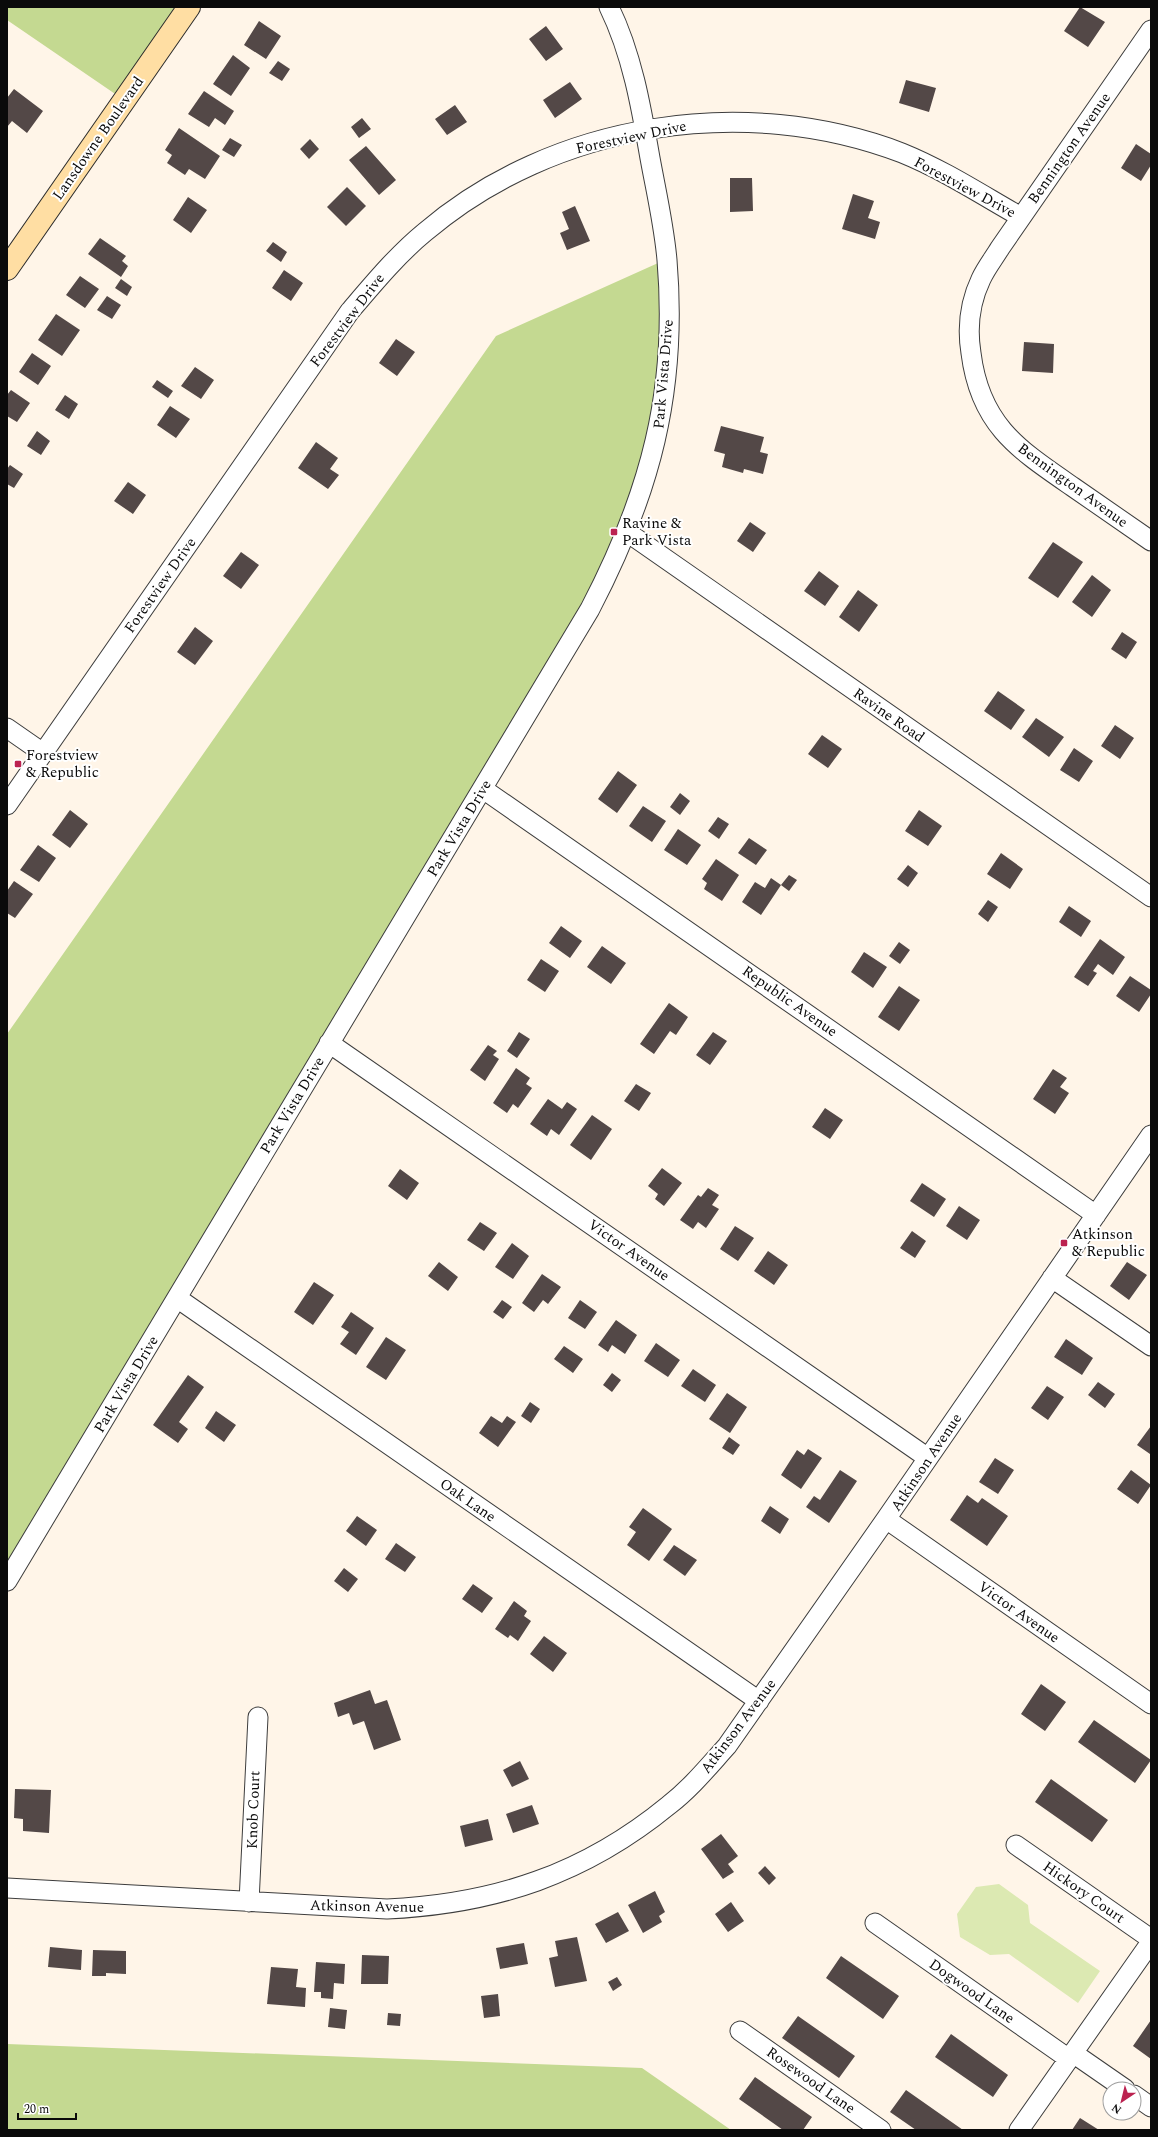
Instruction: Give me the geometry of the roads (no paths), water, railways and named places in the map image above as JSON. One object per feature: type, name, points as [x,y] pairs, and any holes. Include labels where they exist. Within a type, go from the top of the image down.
[{"type":"street","name":"Lansdowne Boulevard","points":[[7,269],[189,7]]},
{"type":"street","name":"Park Vista Drive","points":[[7,1581],[590,609],[613,565],[627,532],[642,491],[656,443],[664,396],[668,351],[669,303],[666,259],[645,131],[630,56],[621,30],[609,7]]},
{"type":"street","name":"Bennington Avenue","points":[[1151,30],[981,279],[973,301],[969,340],[976,386],[992,417],[1010,440],[1030,458],[1151,541]]},
{"type":"street","name":"Forestview Drive","points":[[7,805],[346,318],[382,273],[425,231],[488,189],[523,169],[550,156],[593,142],[674,126],[722,122],[761,122],[835,133],[901,153],[936,168],[1022,217]]},
{"type":"street","name":"Ravine Road","points":[[627,532],[1151,897]]},
{"type":"street","points":[[7,728],[43,754]]},
{"type":"street","name":"Republic Avenue","points":[[483,789],[1096,1215]]},
{"type":"street","name":"Victor Avenue","points":[[329,1043],[928,1458]]},
{"type":"street","name":"Atkinson Avenue","points":[[7,1888],[387,1909],[429,1907],[470,1901],[507,1892],[554,1875],[599,1854],[636,1831],[698,1779],[727,1746],[886,1519],[1151,1135]]},
{"type":"street","points":[[1052,1278],[1151,1346]]},
{"type":"street","name":"Oak Lane","points":[[177,1298],[759,1701]]},
{"type":"street","name":"Victor Avenue","points":[[886,1519],[1151,1704]]},
{"type":"street","name":"Knob Court","points":[[249,1902],[258,1717]]},
{"type":"street","name":"Hickory Court","points":[[1016,1845],[1151,1941]]},
{"type":"street","name":"Dogwood Lane","points":[[875,1923],[1071,2056],[1112,2081]]},
{"type":"street","points":[[1019,2130],[1151,1941]]},
{"type":"street","name":"Rosewood Lane","points":[[740,2031],[882,2130]]},
{"type":"street","points":[[1142,2101],[1151,2107]]},
{"type":"place","name":"Ravine & Park Vista","points":[[614,532]]},
{"type":"place","name":"Forestview & Republic","points":[[18,764]]},
{"type":"place","name":"Atkinson & Republic","points":[[1064,1243]]}]
